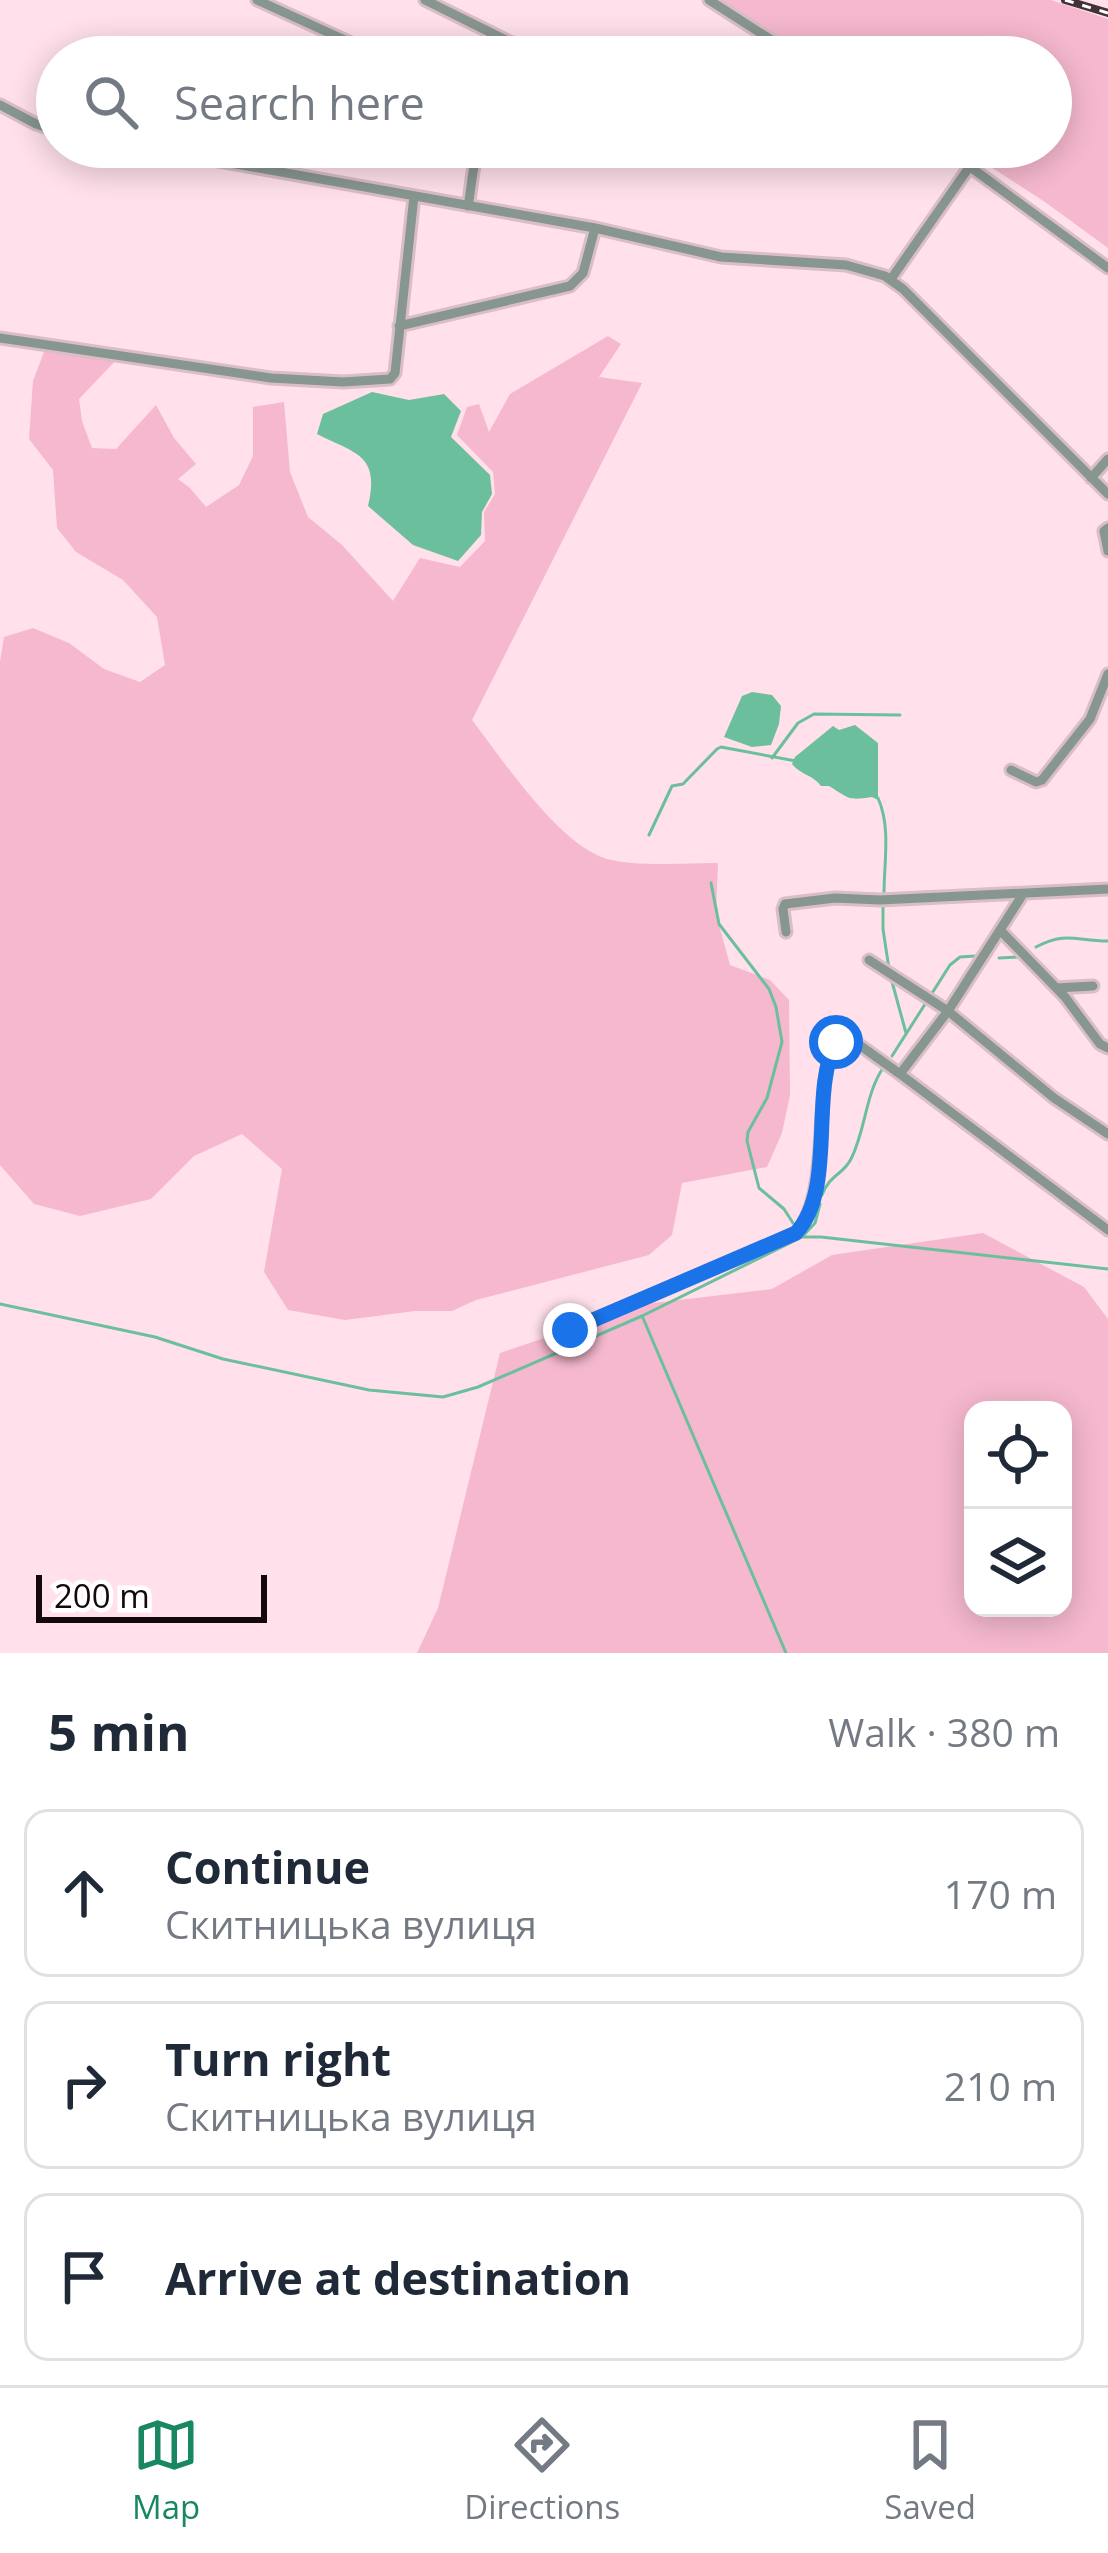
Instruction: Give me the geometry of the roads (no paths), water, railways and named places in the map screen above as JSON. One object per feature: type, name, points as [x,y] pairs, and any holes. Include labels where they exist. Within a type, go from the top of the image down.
[{"type":"street","points":[[257,0],[336,36]]},
{"type":"street","points":[[425,0],[498,36]]},
{"type":"street","points":[[709,0],[766,36]]},
{"type":"street","points":[[0,105],[36,124]]},
{"type":"street","points":[[257,168],[595,228],[722,257],[846,265],[891,279],[1108,494]]},
{"type":"street","points":[[468,206],[474,168]]},
{"type":"street","points":[[891,279],[969,168]]},
{"type":"street","points":[[973,168],[1108,268]]},
{"type":"street","points":[[0,338],[271,379],[389,379],[395,373],[414,196]]},
{"type":"street","points":[[399,326],[570,286],[583,273],[595,228]]},
{"type":"street","points":[[1091,478],[1108,459]]},
{"type":"street","points":[[1108,528],[1104,531],[1108,551]]},
{"type":"street","points":[[1011,770],[1036,782],[1042,780],[1090,718],[1108,674]]},
{"type":"street","points":[[786,932],[785,904],[835,898],[1108,889]]},
{"type":"street","points":[[900,1074],[948,1011],[1023,894]]},
{"type":"street","points":[[1000,931],[1056,988],[1100,1045],[1108,1048]]},
{"type":"street","points":[[869,960],[948,1011],[1054,1098],[1108,1134]]},
{"type":"street","points":[[1056,988],[1093,986]]},
{"type":"street","points":[[570,1330],[796,1233],[809,1214],[827,1066],[832,1047],[841,1039],[851,1040],[900,1074],[1108,1230]]},
{"type":"waterway","points":[[772,758],[798,723],[814,714],[900,715]]},
{"type":"waterway","points":[[649,835],[672,786],[683,784],[717,749],[796,761]]},
{"type":"waterway","points":[[878,798],[886,833],[884,894]]},
{"type":"waterway","points":[[711,883],[719,924],[769,989],[776,1007],[782,1042],[767,1098],[747,1141],[759,1188],[793,1223]]},
{"type":"waterway","points":[[883,905],[889,969]]},
{"type":"waterway","points":[[1036,947],[1064,938],[1108,941]]},
{"type":"waterway","points":[[892,1056],[950,965],[960,957],[976,956]]},
{"type":"waterway","points":[[999,958],[1018,957]]},
{"type":"waterway","points":[[891,978],[906,1033]]},
{"type":"waterway","points":[[822,1195],[851,1159],[883,1068]]},
{"type":"waterway","points":[[802,1237],[815,1223],[820,1204]]},
{"type":"waterway","points":[[0,1304],[369,1390],[443,1397],[478,1387],[642,1316],[802,1237],[1108,1269]]},
{"type":"waterway","points":[[643,1318],[786,1653]]},
{"type":"railway","points":[[1065,0],[1108,13]]}]
